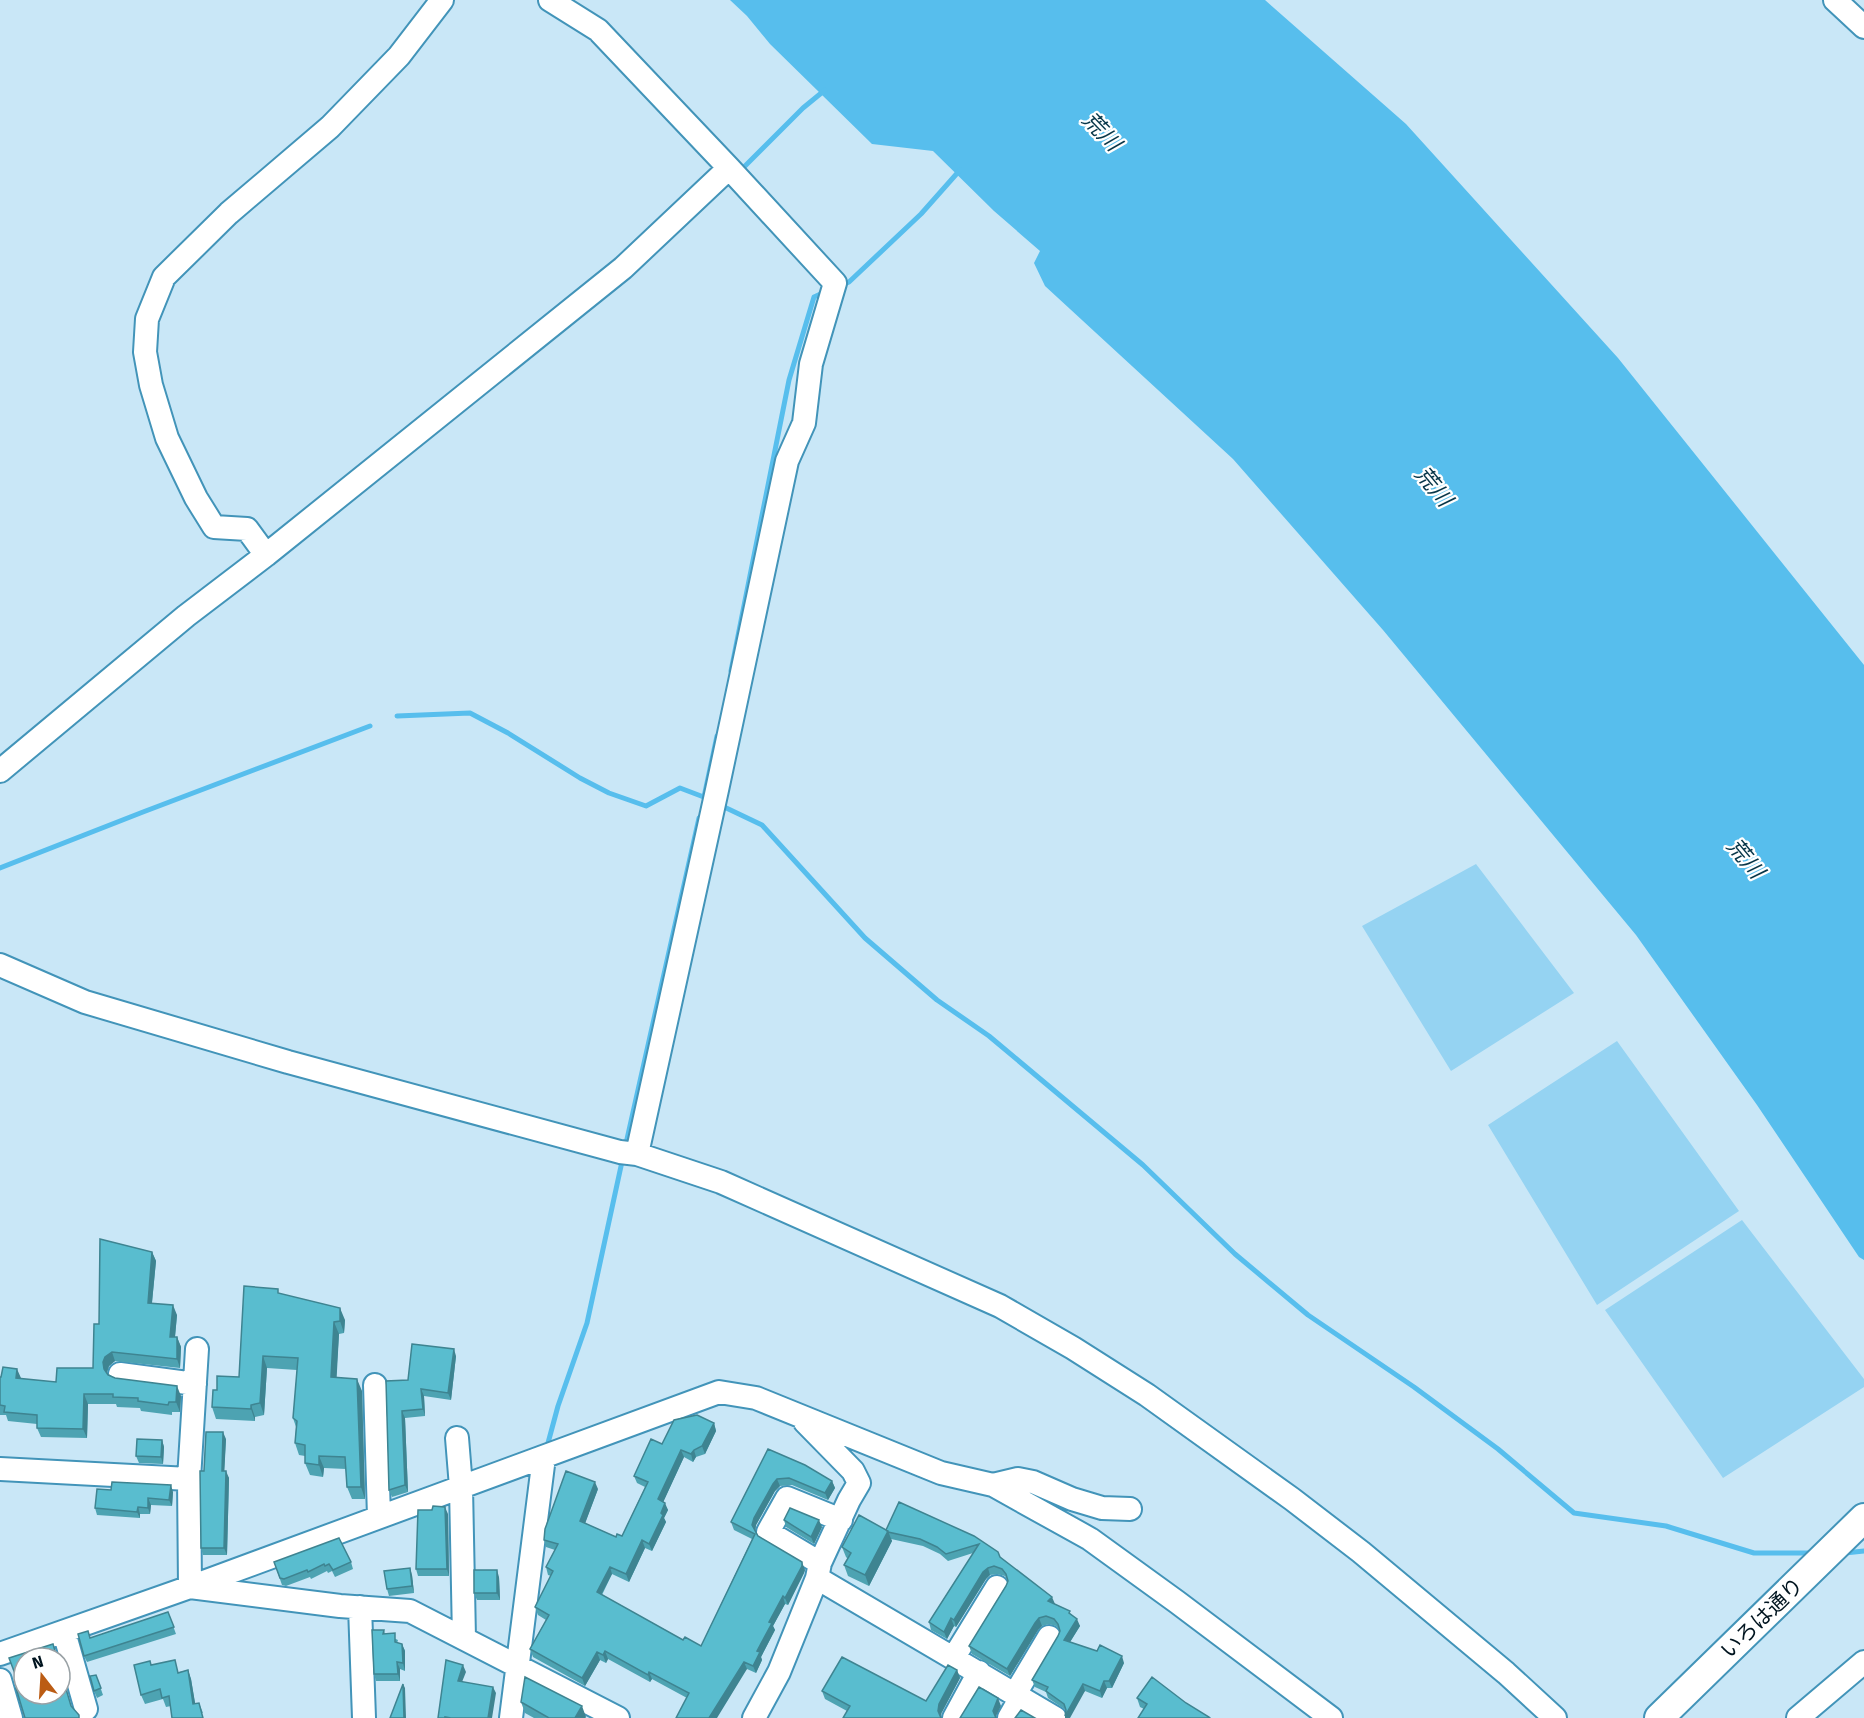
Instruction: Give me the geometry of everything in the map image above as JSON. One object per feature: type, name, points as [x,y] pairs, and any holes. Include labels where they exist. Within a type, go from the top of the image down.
[{"type":"main road","name":"いろは通り","points":[[1659,1718],[1864,1518]]},
{"type":"street","points":[[266,555],[247,529],[214,527],[196,498],[167,438],[151,385],[145,352],[147,319],[164,277],[229,213],[330,126],[399,56],[442,0]]},
{"type":"street","points":[[550,0],[598,30],[734,174],[832,293],[811,364],[804,423],[787,461],[712,814],[630,1153]]},
{"type":"street","points":[[1835,0],[1864,27]]},
{"type":"street","points":[[0,771],[186,616],[266,555],[623,268],[734,174]]},
{"type":"street","points":[[0,965],[7,970],[96,1005],[288,1062],[630,1153],[721,1182],[1000,1306],[1073,1348],[1147,1395],[1292,1499],[1361,1552],[1506,1673],[1555,1718]]},
{"type":"street","points":[[190,1587],[189,1479],[197,1349]]},
{"type":"street","points":[[120,1374],[195,1384]]},
{"type":"street","points":[[375,1385],[379,1517]]},
{"type":"street","points":[[0,1654],[190,1587],[719,1392],[756,1398],[941,1473],[993,1485],[1090,1539],[1331,1718]]},
{"type":"street","points":[[754,1718],[779,1672],[819,1570],[849,1500],[859,1483],[853,1471],[799,1416]]},
{"type":"street","points":[[457,1438],[461,1487],[464,1638]]},
{"type":"street","points":[[511,1718],[510,1662],[544,1456]]},
{"type":"street","points":[[0,1469],[189,1479]]},
{"type":"street","points":[[993,1485],[1018,1479],[1034,1482],[1072,1499],[1102,1508],[1130,1509]]},
{"type":"street","points":[[841,1520],[787,1498],[768,1532],[819,1570],[954,1658],[1055,1718]]},
{"type":"street","points":[[190,1587],[410,1611],[618,1718]]},
{"type":"street","points":[[954,1658],[997,1587]]},
{"type":"street","points":[[360,1607],[364,1718]]},
{"type":"street","points":[[64,1632],[86,1710]]},
{"type":"street","points":[[1009,1718],[1018,1695],[1049,1637]]},
{"type":"street","points":[[1798,1718],[1864,1662]]},
{"type":"street","points":[[954,1718],[979,1672]]},
{"type":"street","points":[[0,1680],[11,1718]]},
{"type":"shaded area","points":[[1476,864],[1574,993],[1451,1071],[1362,926]]},
{"type":"shaded area","points":[[1617,1041],[1739,1211],[1597,1305],[1488,1125]]},
{"type":"shaded area","points":[[1742,1220],[1864,1379],[1864,1387],[1723,1478],[1605,1310]]},
{"type":"water","name":"荒川","points":[[730,0],[1265,0],[1406,124],[1618,358],[1864,665],[1864,1260],[1859,1257],[1757,1105],[1636,935],[1383,630],[1233,459],[1045,286],[1034,263],[1040,251],[994,211],[933,151],[872,144],[770,44],[747,16]]},
{"type":"building","points":[[100,1239],[152,1252],[148,1303],[173,1305],[170,1337],[177,1337],[177,1359],[112,1352],[105,1357],[104,1369],[108,1375],[115,1378],[177,1386],[176,1402],[169,1402],[168,1405],[138,1401],[138,1398],[113,1397],[113,1394],[84,1394],[83,1429],[37,1428],[37,1415],[4,1412],[5,1406],[0,1405],[0,1377],[3,1367],[17,1369],[16,1378],[56,1382],[57,1368],[93,1368],[94,1324],[99,1324]]},
{"type":"building","points":[[244,1286],[278,1289],[278,1293],[340,1308],[340,1321],[334,1322],[331,1377],[357,1379],[361,1487],[347,1487],[345,1457],[319,1456],[319,1465],[305,1463],[305,1445],[295,1443],[297,1421],[293,1418],[298,1358],[263,1356],[260,1403],[251,1405],[251,1409],[212,1407],[213,1390],[217,1390],[217,1376],[239,1377]]},
{"type":"building","points":[[412,1344],[454,1349],[448,1393],[421,1389],[423,1409],[402,1411],[405,1485],[389,1490],[386,1381],[408,1380]]},
{"type":"building","points":[[697,1415],[714,1423],[702,1446],[691,1454],[681,1450],[658,1499],[665,1503],[661,1513],[663,1515],[649,1544],[642,1540],[626,1574],[610,1567],[597,1592],[683,1640],[685,1637],[701,1646],[755,1534],[731,1522],[768,1449],[805,1465],[832,1481],[825,1493],[789,1478],[777,1479],[773,1484],[752,1525],[758,1536],[802,1562],[802,1566],[769,1622],[772,1623],[757,1651],[760,1652],[753,1666],[744,1662],[709,1718],[676,1718],[689,1693],[649,1672],[648,1675],[605,1651],[603,1655],[597,1652],[582,1678],[530,1649],[549,1615],[535,1607],[553,1571],[546,1567],[558,1544],[544,1540],[545,1529],[566,1471],[595,1482],[580,1521],[616,1537],[617,1534],[622,1536],[648,1482],[634,1476],[651,1439],[662,1444],[674,1420]]},
{"type":"building","points":[[206,1432],[223,1432],[222,1471],[226,1471],[224,1548],[201,1548],[200,1471],[204,1471]]},
{"type":"building","points":[[137,1439],[162,1440],[161,1457],[136,1456]]},
{"type":"building","points":[[112,1482],[171,1485],[169,1500],[148,1498],[148,1508],[138,1507],[137,1512],[95,1508],[97,1489],[111,1490]]},
{"type":"building","points":[[899,1502],[974,1536],[998,1552],[1000,1557],[1052,1597],[1048,1601],[1070,1611],[1069,1613],[1077,1619],[1064,1640],[1097,1651],[1100,1645],[1122,1656],[1109,1681],[1104,1681],[1100,1691],[1083,1684],[1065,1716],[1064,1704],[1046,1691],[1048,1687],[1032,1680],[1060,1631],[1054,1619],[1046,1616],[1039,1618],[1035,1623],[1007,1669],[969,1646],[1008,1581],[1002,1569],[994,1566],[983,1572],[954,1620],[951,1618],[944,1632],[929,1622],[979,1544],[946,1554],[920,1539],[888,1532],[886,1530]]},
{"type":"building","points":[[433,1506],[445,1507],[447,1569],[416,1569],[418,1510],[432,1510]]},
{"type":"building","points":[[790,1508],[819,1520],[811,1537],[784,1520]]},
{"type":"building","points":[[859,1515],[888,1531],[865,1575],[844,1565],[851,1553],[842,1547]]},
{"type":"building","points":[[339,1538],[351,1562],[333,1570],[329,1564],[325,1566],[324,1564],[308,1572],[307,1570],[284,1579],[280,1578],[274,1562]]},
{"type":"building","points":[[410,1568],[412,1586],[387,1589],[384,1571]]},
{"type":"building","points":[[474,1570],[497,1570],[497,1593],[474,1593]]},
{"type":"building","points":[[168,1612],[174,1627],[84,1656],[78,1634],[88,1631],[90,1638]]},
{"type":"building","points":[[372,1630],[384,1630],[383,1634],[395,1633],[395,1642],[402,1644],[403,1663],[397,1662],[398,1674],[374,1674]]},
{"type":"building","points":[[842,1657],[926,1701],[948,1665],[957,1670],[939,1704],[938,1711],[941,1718],[843,1718],[850,1706],[822,1691]]},
{"type":"building","points":[[175,1660],[178,1673],[188,1670],[193,1704],[199,1703],[203,1718],[172,1718],[169,1696],[162,1698],[160,1689],[141,1695],[134,1665],[150,1661],[151,1665]]},
{"type":"building","points":[[446,1660],[463,1665],[458,1681],[493,1687],[488,1718],[438,1718]]},
{"type":"building","points":[[96,1675],[101,1688],[94,1691],[90,1676]]},
{"type":"building","points":[[525,1677],[582,1706],[575,1718],[549,1718],[521,1702]]},
{"type":"building","points":[[1152,1677],[1210,1718],[1138,1718],[1147,1704],[1137,1698]]},
{"type":"building","points":[[403,1684],[404,1718],[390,1718]]},
{"type":"building","points":[[979,1687],[998,1698],[993,1711],[996,1718],[960,1718]]},
{"type":"building","points":[[21,1706],[71,1706],[79,1715],[79,1718],[25,1718]]},
{"type":"building","points":[[1021,1710],[1035,1718],[1015,1718]]},
{"type":"waterway","points":[[739,172],[803,108],[825,90]]},
{"type":"waterway","points":[[840,286],[849,282],[921,214],[960,170]]},
{"type":"waterway","points":[[731,671],[789,380],[814,297],[825,292]]},
{"type":"waterway","points":[[397,716],[470,713],[508,733],[580,778],[609,793],[646,806],[680,788],[709,799]]},
{"type":"waterway","points":[[0,868],[370,726]]},
{"type":"waterway","points":[[704,797],[717,736]]},
{"type":"waterway","points":[[720,805],[762,825],[865,938],[937,1000],[989,1036],[1143,1165],[1235,1254],[1308,1315],[1414,1387],[1498,1449],[1574,1513],[1666,1526],[1754,1553],[1814,1553]]},
{"type":"waterway","points":[[625,1148],[699,818]]},
{"type":"waterway","points":[[548,1443],[558,1406],[587,1323],[623,1157]]},
{"type":"waterway","points":[[1845,1553],[1864,1551]]}]
